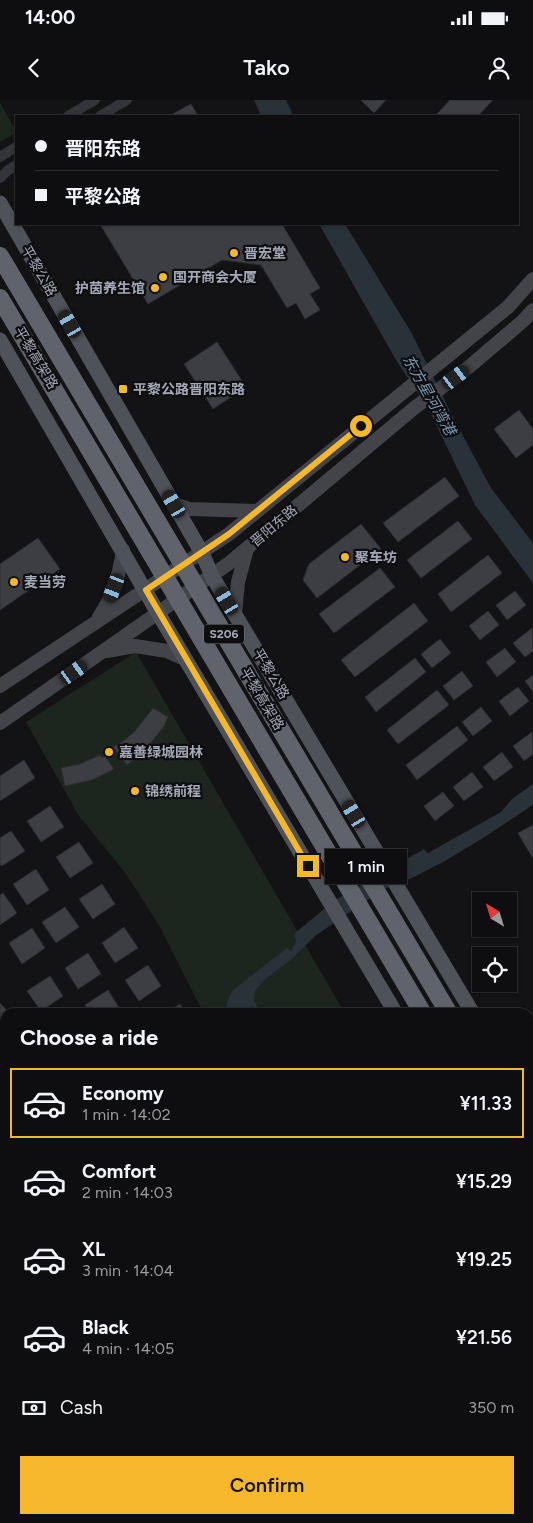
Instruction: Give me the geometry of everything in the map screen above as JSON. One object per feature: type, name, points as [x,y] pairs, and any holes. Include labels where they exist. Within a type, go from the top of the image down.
[{"type":"highway","name":"平黎高架路","points":[[0,256],[446,1008]]},
{"type":"highway","name":"平黎高架路","points":[[0,298],[420,1008]]},
{"type":"main road","name":"平黎公路","points":[[0,204],[202,553],[212,576],[470,1008]]},
{"type":"main road","name":"晋阳东路","points":[[0,686],[229,534],[508,307],[533,279]]},
{"type":"main road","name":"晋阳东路","points":[[0,723],[212,576],[247,549],[413,409],[470,366],[523,321],[533,310]]},
{"type":"main road","points":[[0,340],[185,659],[393,1008]]},
{"type":"main road","points":[[174,504],[189,509],[257,512]]},
{"type":"main road","points":[[235,614],[238,582],[247,549]]},
{"type":"main road","points":[[94,624],[109,602],[119,575],[123,550]]},
{"type":"main road","points":[[102,652],[135,646],[167,652],[185,659]]},
{"type":"street","points":[[70,115],[95,100]]},
{"type":"street","points":[[102,115],[127,100]]},
{"type":"street","points":[[0,157],[15,148]]},
{"type":"street","points":[[0,178],[15,166]]},
{"type":"shaded area","points":[[0,103],[15,129],[15,134],[0,142]]},
{"type":"shaded area","points":[[136,652],[342,1008],[201,1008],[160,927],[127,875],[79,816],[26,722]]},
{"type":"water","points":[[254,100],[286,100],[292,112],[291,115],[261,115]]},
{"type":"water","name":"东方星河湾港","points":[[320,225],[346,225],[411,332],[491,488],[533,543],[533,583],[475,505],[430,412],[396,360]]},
{"type":"water","points":[[533,784],[533,804],[527,809],[445,861],[414,877],[384,889],[315,936],[291,960],[265,979],[255,991],[254,1001],[258,1008],[226,1008],[232,991],[287,948],[291,951],[296,942],[294,934],[335,900],[424,849],[428,853],[501,812],[512,799]]},
{"type":"building","points":[[361,100],[386,100],[374,113]]},
{"type":"building","points":[[450,100],[493,100],[479,115],[436,115]]},
{"type":"building","points":[[191,104],[197,115],[171,115]]},
{"type":"building","name":"国开商会大厦","points":[[101,225],[283,225],[320,288],[310,294],[320,310],[305,319],[296,303],[287,308],[261,265],[222,260],[148,304]]},
{"type":"building","points":[[217,342],[246,387],[213,409],[184,364]]},
{"type":"building","points":[[519,410],[533,429],[533,445],[516,458],[494,429]]},
{"type":"building","points":[[445,477],[459,496],[398,542],[383,523]]},
{"type":"building","points":[[458,521],[472,539],[421,578],[407,560]]},
{"type":"building","name":"聚车坊","points":[[361,524],[381,549],[317,598],[303,580],[309,564]]},
{"type":"building","points":[[38,538],[60,569],[0,610],[0,564]]},
{"type":"building","points":[[488,555],[502,573],[451,612],[438,594]]},
{"type":"building","points":[[380,568],[395,587],[334,633],[319,614]]},
{"type":"building","points":[[515,591],[526,605],[507,620],[496,605]]},
{"type":"building","points":[[414,603],[428,621],[355,677],[341,660]]},
{"type":"building","points":[[488,611],[499,625],[480,640],[469,626]]},
{"type":"building","points":[[532,628],[533,651],[525,657],[513,643]]},
{"type":"building","points":[[440,639],[451,653],[432,668],[421,654]]},
{"type":"building","points":[[505,648],[516,662],[497,677],[486,662]]},
{"type":"building","points":[[415,658],[426,672],[376,712],[365,697]]},
{"type":"building","points":[[462,671],[473,686],[454,700],[443,686]]},
{"type":"building","points":[[533,675],[533,692],[525,681]]},
{"type":"building","points":[[518,687],[529,701],[510,716],[499,701]]},
{"type":"building","points":[[437,690],[449,705],[398,744],[387,730]]},
{"type":"building","points":[[481,707],[492,721],[473,736],[462,722]]},
{"type":"building","points":[[153,708],[168,717],[164,726],[150,744],[127,765],[113,747],[124,741],[136,730]]},
{"type":"building","points":[[457,726],[468,740],[417,780],[406,765]]},
{"type":"building","points":[[532,732],[533,754],[524,761],[513,746]]},
{"type":"building","points":[[502,752],[513,767],[494,781],[483,767]]},
{"type":"building","points":[[100,755],[102,758],[105,756],[114,769],[92,780],[65,786],[61,768],[80,764]]},
{"type":"building","points":[[24,760],[35,778],[0,801],[0,776]]},
{"type":"building","points":[[472,772],[483,787],[464,801],[453,787]]},
{"type":"building","points":[[443,792],[454,806],[435,821],[424,806]]},
{"type":"building","points":[[50,806],[64,827],[41,842],[27,821]]},
{"type":"building","points":[[533,825],[533,857],[532,857],[518,833]]},
{"type":"building","points":[[11,831],[25,851],[2,866],[0,864],[0,838]]},
{"type":"building","points":[[79,842],[93,863],[70,878],[56,857]]},
{"type":"building","points":[[36,869],[49,890],[27,905],[13,884]]},
{"type":"building","points":[[102,884],[115,904],[93,919],[79,899]]},
{"type":"building","points":[[3,893],[17,913],[0,925],[0,895]]},
{"type":"building","points":[[65,907],[79,927],[56,943],[42,922]]},
{"type":"building","points":[[124,927],[138,948],[115,963],[102,943]]},
{"type":"building","points":[[32,928],[45,948],[22,964],[9,943]]},
{"type":"building","points":[[88,953],[101,974],[78,989],[65,968]]},
{"type":"building","points":[[148,965],[161,986],[139,1001],[125,980]]},
{"type":"building","points":[[50,976],[63,996],[45,1008],[39,1008],[27,991]]},
{"type":"building","points":[[108,990],[119,1008],[87,1008],[85,1005]]},
{"type":"building","points":[[180,1004],[183,1008],[174,1008]]},
{"type":"place","name":"晋宏堂","points":[[234,253]]},
{"type":"place","name":"国开商会大厦","points":[[163,277]]},
{"type":"place","name":"护茵养生馆","points":[[155,288]]},
{"type":"place","name":"平黎公路晋阳东路","points":[[123,389]]},
{"type":"place","name":"聚车坊","points":[[345,557]]},
{"type":"place","name":"麦当劳","points":[[14,582]]},
{"type":"place","name":"嘉善绿城园林","points":[[109,752]]},
{"type":"place","name":"锦绣前程","points":[[135,791]]},
{"type":"route","points":[[308,866],[146,590],[229,534],[361,426]]}]
